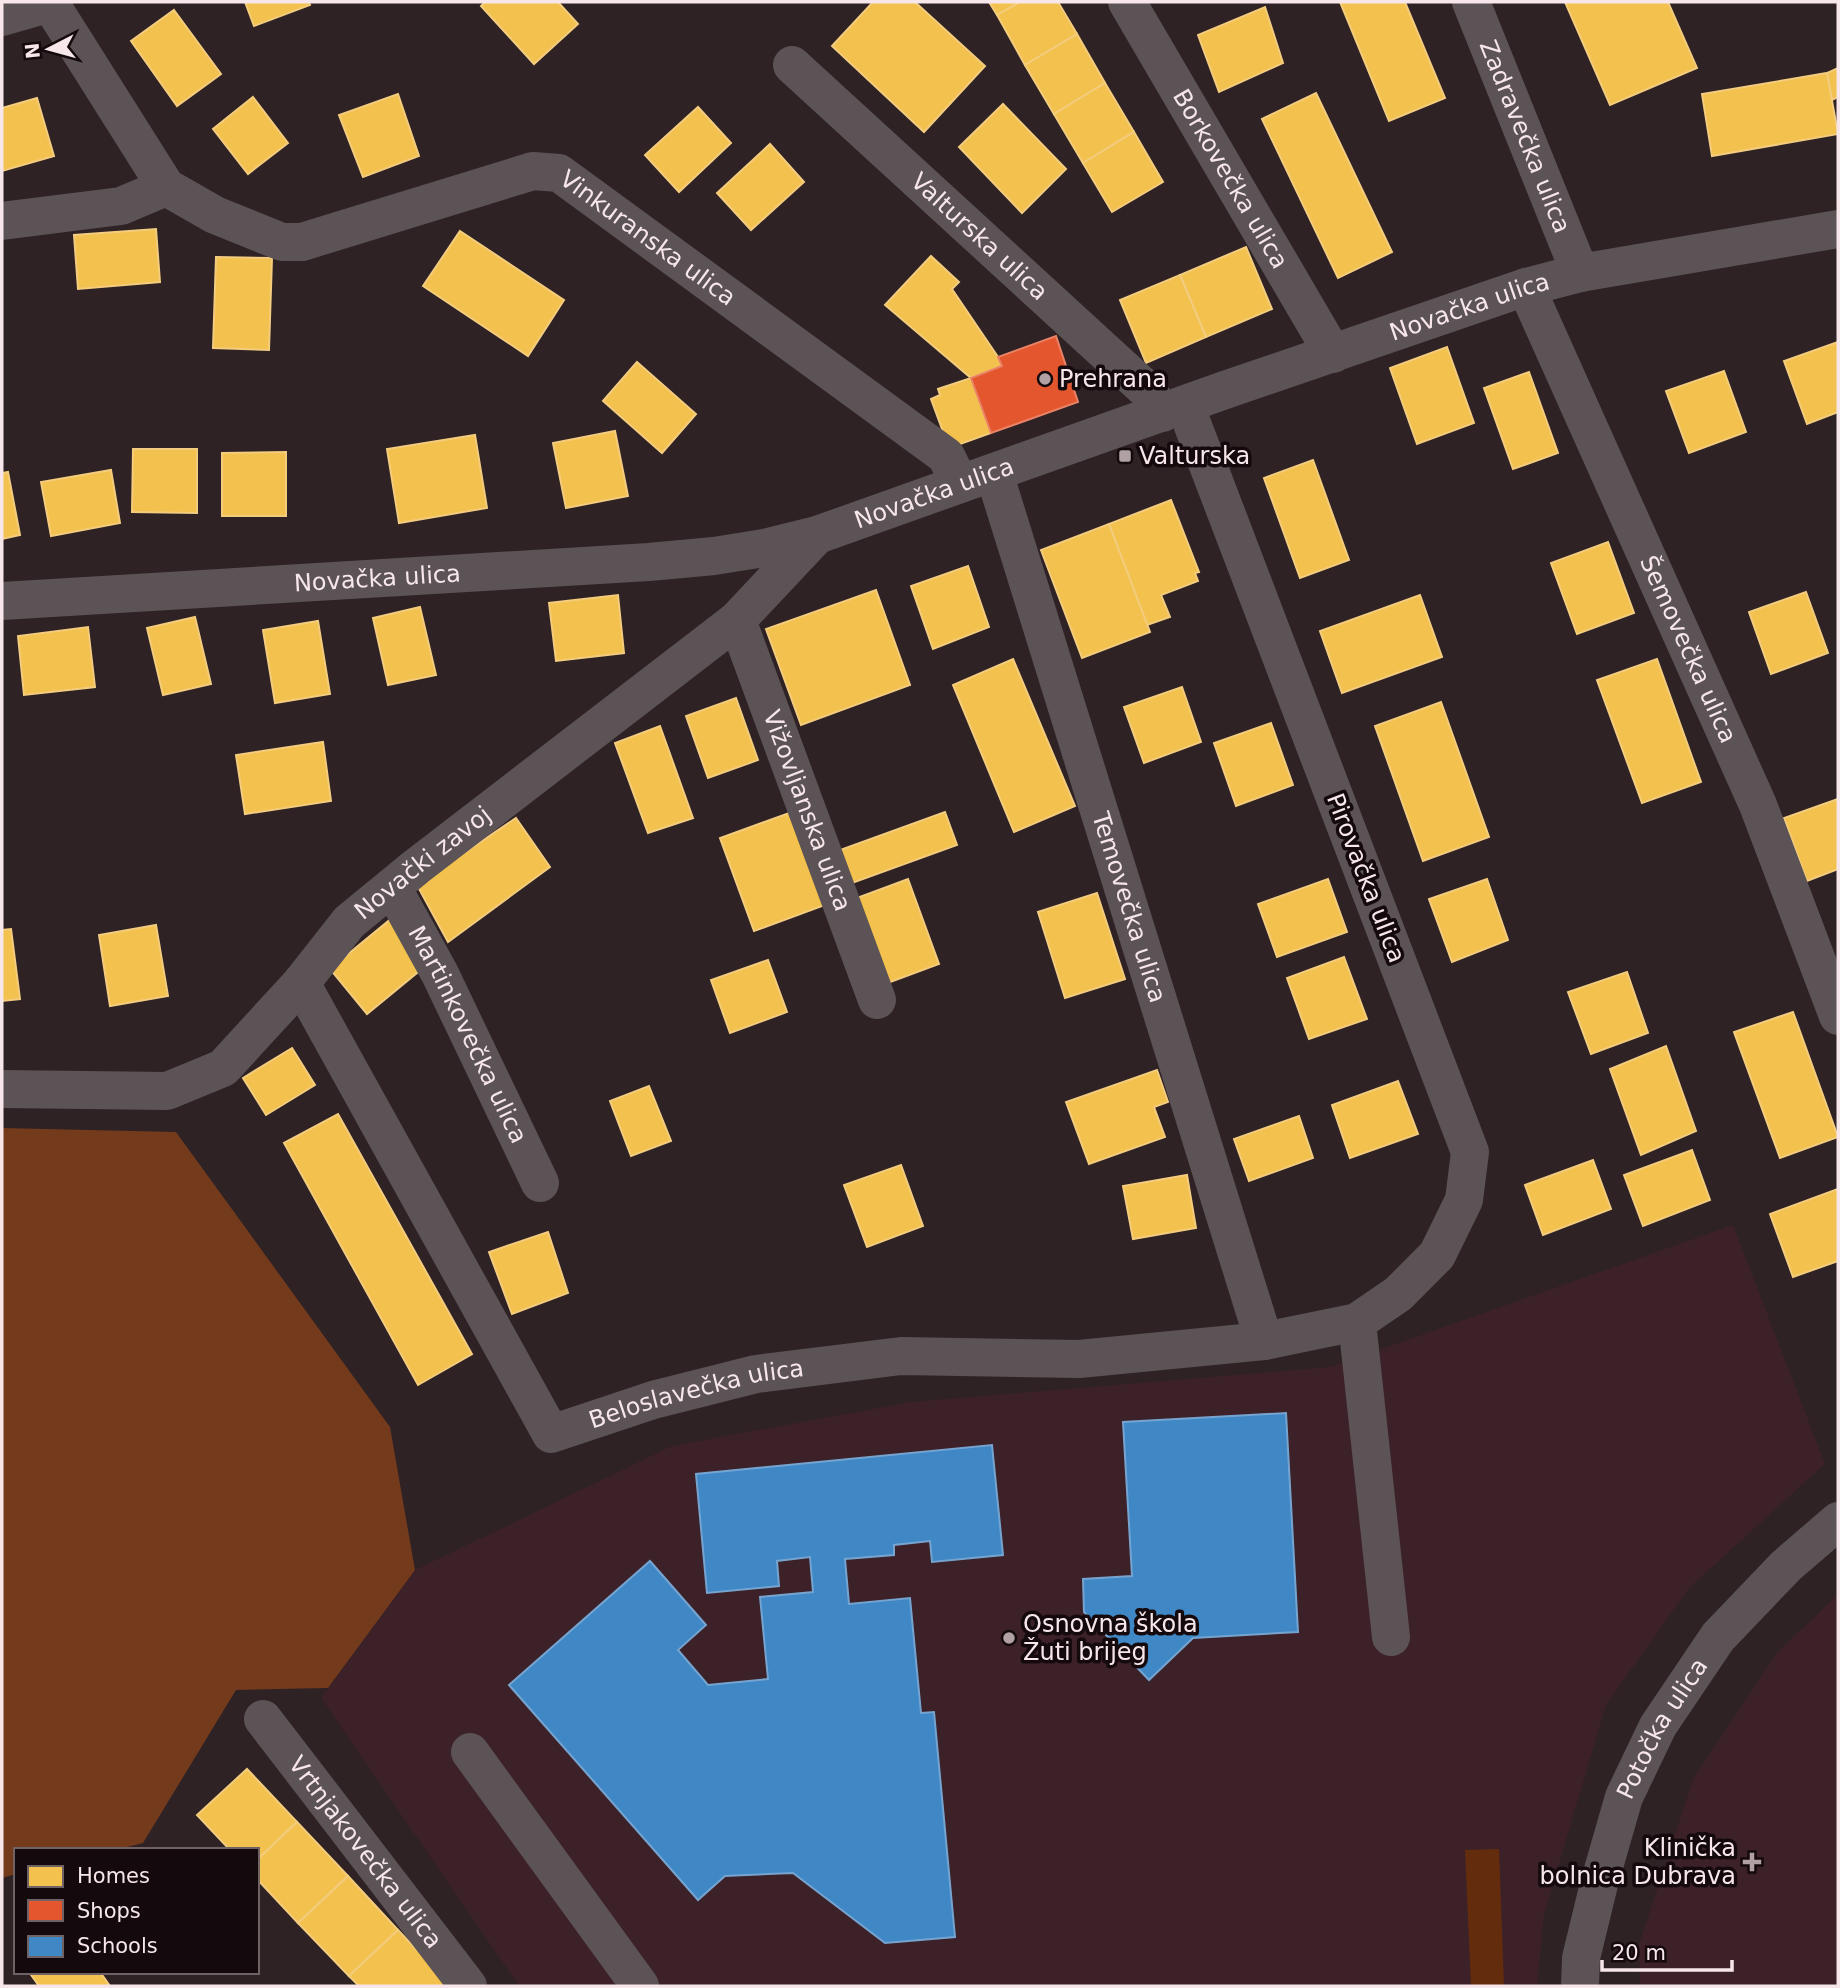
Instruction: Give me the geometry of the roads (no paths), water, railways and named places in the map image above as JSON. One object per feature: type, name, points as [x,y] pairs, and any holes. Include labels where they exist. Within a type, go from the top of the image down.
[{"type":"street","points":[[2,17],[52,2]]},
{"type":"street","name":"Vinkuranska ulica","points":[[52,2],[166,187],[226,220],[282,242],[302,242],[533,171],[559,173],[977,479]]},
{"type":"street","name":"Borkovečka ulica","points":[[1127,2],[1334,354]]},
{"type":"street","name":"Zadravečka ulica","points":[[1471,2],[1580,273]]},
{"type":"street","name":"Valturska ulica","points":[[792,65],[1149,392],[1174,409]]},
{"type":"street","points":[[2,221],[121,206],[166,187]]},
{"type":"street","name":"Novačka ulica","points":[[2,601],[662,561],[764,548],[817,535],[1526,287],[1580,273],[1838,229]]},
{"type":"street","name":"Šemovečka ulica","points":[[1526,287],[1758,805],[1838,1016]]},
{"type":"street","name":"Pirovačka ulica","points":[[1174,409],[1470,1152],[1464,1200],[1437,1255],[1398,1294],[1357,1322]]},
{"type":"street","name":"Temovečka ulica","points":[[977,479],[1264,1342]]},
{"type":"street","name":"Novački zavoj","points":[[2,1089],[167,1091],[223,1068],[301,983],[349,922],[737,620],[817,535]]},
{"type":"street","name":"Vižovljanska ulica","points":[[737,620],[877,1000]]},
{"type":"street","name":"Martinkovečka ulica","points":[[392,887],[440,974],[540,1183]]},
{"type":"street","name":"Beloslavečka ulica","points":[[301,983],[551,1434],[653,1400],[770,1373],[901,1356],[1079,1359],[1264,1342],[1357,1322]]},
{"type":"street","points":[[1357,1322],[1391,1637]]},
{"type":"street","name":"Potočka ulica","points":[[1580,1986],[1581,1958],[1624,1797],[1658,1726],[1717,1637],[1786,1566],[1838,1521]]},
{"type":"street","name":"Vrtnjakovečka ulica","points":[[263,1718],[468,1986]]},
{"type":"street","points":[[470,1752],[640,1986]]},
{"type":"place","name":"Prehrana","points":[[1045,379]]},
{"type":"place","name":"Valturska","points":[[1125,456]]},
{"type":"place","name":"Osnovna škola Žuti brijeg","points":[[1009,1638]]},
{"type":"place","name":"Klinička bolnica Dubrava","points":[[1752,1862]]}]
